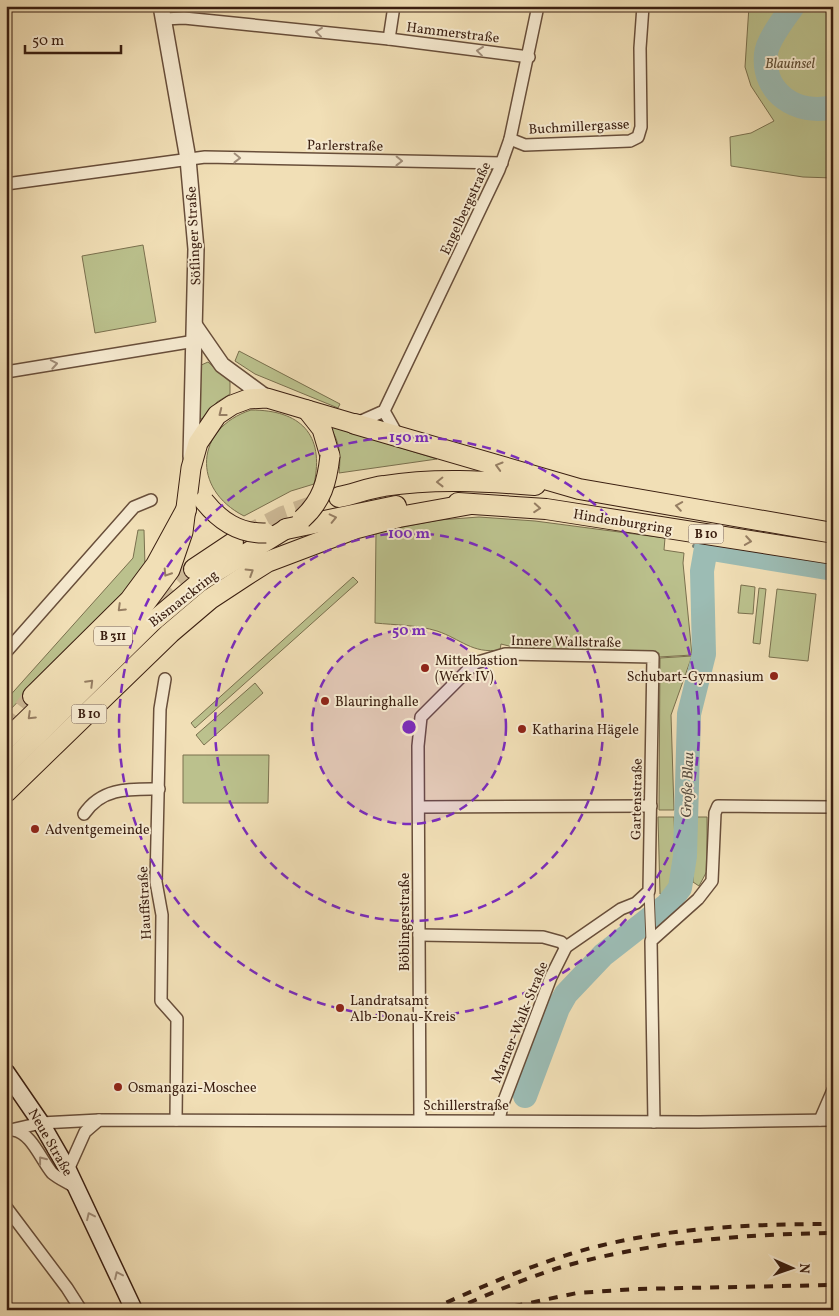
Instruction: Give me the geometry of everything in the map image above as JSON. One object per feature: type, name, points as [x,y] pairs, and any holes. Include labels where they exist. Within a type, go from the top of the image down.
[{"type":"highway","name":"B 311","points":[[354,424],[579,489]]},
{"type":"highway","name":"B 10","points":[[340,497],[384,486],[422,482],[489,482],[579,489]]},
{"type":"highway","name":"Hindenburgring","points":[[579,489],[833,533]]},
{"type":"highway","name":"B 311","points":[[294,524],[409,504],[447,502],[471,504]]},
{"type":"highway","name":"B 10","points":[[6,792],[170,633],[210,599],[260,566],[309,544],[357,528],[399,517],[471,504]]},
{"type":"highway","name":"Hindenburgring","points":[[471,504],[546,508],[833,554]]},
{"type":"highway","points":[[33,696],[130,600],[156,565],[186,510]]},
{"type":"highway","points":[[194,569],[233,543]]},
{"type":"main road","name":"B 311","points":[[191,468],[198,443],[217,415],[232,405],[248,399],[267,398],[354,424]]},
{"type":"main road","points":[[191,468],[204,501],[214,513],[231,526],[249,532],[266,533],[294,524],[318,503],[324,491],[330,456],[322,428],[307,410]]},
{"type":"main road","name":"Bismarckring","points":[[6,740],[142,608],[170,570],[183,532],[191,468]]},
{"type":"main road","name":"Bismarckring","points":[[6,766],[151,623],[201,582],[294,524]]},
{"type":"main road","name":"Neue Straße","points":[[6,1072],[41,1123],[68,1170],[133,1309]]},
{"type":"street","points":[[389,39],[394,6]]},
{"type":"street","name":"Engelbergstraße","points":[[384,411],[502,163],[510,139],[538,6]]},
{"type":"street","name":"Buchmillergasse","points":[[510,139],[525,145],[630,141],[638,137],[641,126],[640,48],[644,6]]},
{"type":"street","name":"Hammerstraße","points":[[162,13],[184,18],[389,39],[528,57]]},
{"type":"street","name":"Söflinger Straße","points":[[162,13],[188,158],[196,250],[191,468]]},
{"type":"street","name":"Parlerstraße","points":[[6,184],[188,158],[502,163]]},
{"type":"street","points":[[195,326],[222,365],[267,398]]},
{"type":"street","points":[[6,372],[194,341]]},
{"type":"street","points":[[354,424],[384,411],[398,436]]},
{"type":"street","points":[[6,652],[134,507],[151,500]]},
{"type":"street","name":"Innere Wallstraße","points":[[419,724],[426,711],[475,663],[505,654],[653,657]]},
{"type":"street","name":"Gartenstraße","points":[[653,657],[649,895],[654,1122]]},
{"type":"street","name":"Hauffstraße","points":[[165,679],[160,709],[156,882],[162,915],[161,1001],[177,1019],[176,1120]]},
{"type":"street","name":"Böblingerstraße","points":[[419,724],[420,1120]]},
{"type":"street","points":[[84,814],[97,800],[115,791],[159,789]]},
{"type":"street","points":[[419,807],[651,806]]},
{"type":"street","points":[[651,937],[698,899],[712,881],[715,814],[718,806],[833,807]]},
{"type":"street","name":"Marner-Walk-Straße","points":[[499,1120],[502,1106],[550,977],[566,947],[621,909],[649,895]]},
{"type":"street","points":[[419,935],[543,937],[560,942],[566,947]]},
{"type":"street","points":[[820,1120],[833,1090]]},
{"type":"street","points":[[68,1170],[85,1132],[99,1120]]},
{"type":"street","name":"Schillerstraße","points":[[8,1130],[41,1123],[99,1120],[654,1122],[833,1120]]},
{"type":"street","name":"Neue Straße","points":[[8,1130],[26,1135],[39,1157],[54,1175],[78,1189]]},
{"type":"street","points":[[6,1207],[67,1288],[81,1310]]},
{"type":"green space","name":"Blauinsel","points":[[749,6],[833,6],[833,178],[803,177],[731,166],[730,137],[751,133],[774,121],[751,86],[745,67]]},
{"type":"green space","points":[[143,245],[156,322],[95,333],[82,256]]},
{"type":"green space","points":[[239,351],[340,404],[338,408],[255,374],[235,361]]},
{"type":"green space","points":[[208,362],[230,382],[230,394],[217,402],[202,419],[199,418],[199,366]]},
{"type":"green space","points":[[251,410],[268,411],[283,415],[295,420],[305,428],[312,439],[316,451],[316,466],[314,484],[291,491],[244,516],[227,504],[215,491],[208,475],[207,460],[210,444],[219,430],[232,419]]},
{"type":"green space","points":[[329,426],[437,459],[339,473],[339,448]]},
{"type":"green space","points":[[479,517],[535,521],[665,538],[664,550],[684,553],[683,563],[692,655],[659,657],[659,653],[529,651],[501,644],[500,650],[490,651],[474,648],[430,629],[375,623],[376,532],[439,520]]},
{"type":"green space","points":[[138,530],[144,530],[145,566],[120,596],[6,714],[6,700],[133,558]]},
{"type":"green space","points":[[353,577],[358,582],[195,728],[191,723]]},
{"type":"green space","points":[[741,585],[755,587],[753,614],[738,613]]},
{"type":"green space","points":[[759,588],[766,589],[760,644],[753,643]]},
{"type":"green space","points":[[777,589],[816,594],[808,661],[769,657]]},
{"type":"green space","points":[[692,656],[671,715],[674,810],[659,810],[660,658]]},
{"type":"green space","points":[[255,683],[263,693],[204,745],[196,735]]},
{"type":"green space","points":[[183,755],[269,755],[268,803],[183,803]]},
{"type":"green space","points":[[658,817],[674,817],[675,836],[675,856],[671,884],[668,893],[660,894]]},
{"type":"green space","points":[[694,817],[707,817],[707,871],[699,886],[693,882]]},
{"type":"waterway","name":"Große Blau","points":[[793,6],[767,48],[766,68],[770,80],[784,98],[795,104],[807,108],[833,107]]},
{"type":"waterway","points":[[694,546],[706,548]]},
{"type":"waterway","name":"Große Blau","points":[[525,1096],[558,1008],[566,994],[603,955],[667,905],[680,888],[685,856],[689,714],[704,654],[702,571],[706,548],[833,569]]},
{"type":"tunnel","points":[[242,537],[283,516],[321,503]]},
{"type":"tunnel","points":[[136,624],[194,569]]},
{"type":"tunnel","points":[[6,733],[33,696]]},
{"type":"railway","points":[[430,1310],[534,1266],[602,1245],[634,1238],[700,1229],[833,1224]]},
{"type":"railway","points":[[452,1310],[513,1284],[576,1263],[608,1255],[704,1240],[768,1235],[833,1233]]},
{"type":"railway","points":[[496,1310],[577,1293],[636,1289],[833,1285]]},
{"type":"place","name":"Mittelbastion (Werk IV)","points":[[425,668]]},
{"type":"place","name":"Schubart-Gymnasium","points":[[774,676]]},
{"type":"place","name":"Blauringhalle","points":[[325,701]]},
{"type":"place","name":"Katharina Hägele","points":[[522,729]]},
{"type":"place","name":"Adventgemeinde","points":[[35,829]]},
{"type":"place","name":"Landratsamt Alb-Donau-Kreis","points":[[340,1008]]},
{"type":"place","name":"Osmangazi-Moschee","points":[[118,1087]]}]
